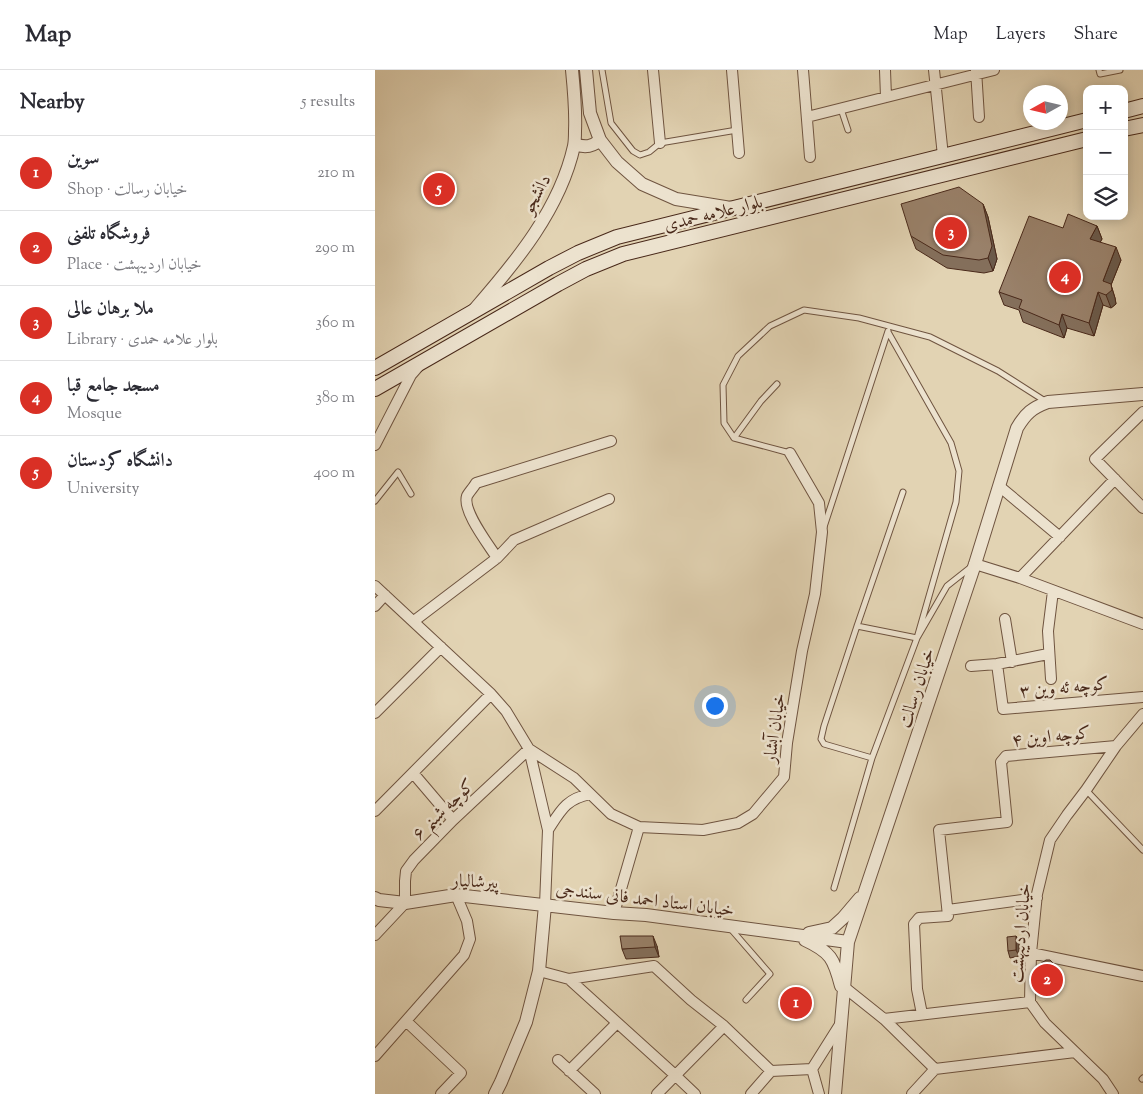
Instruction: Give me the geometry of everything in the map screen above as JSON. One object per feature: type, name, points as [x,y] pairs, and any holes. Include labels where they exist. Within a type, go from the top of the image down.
[{"type":"main road","points":[[1128,110],[1143,106]]},
{"type":"main road","name":"بلوار علامه حمدی","points":[[375,368],[578,253],[617,237],[1083,121]]},
{"type":"main road","points":[[1128,128],[1143,125]]},
{"type":"main road","name":"بلوار علامه حمدی","points":[[375,389],[585,269],[623,254],[1083,140]]},
{"type":"street","name":"دانشجو","points":[[471,313],[502,277],[550,209],[565,176],[575,144],[576,114],[572,70]]},
{"type":"street","points":[[586,70],[590,113],[600,140],[617,162],[642,184],[676,199],[731,208]]},
{"type":"street","points":[[653,70],[660,144]]},
{"type":"street","points":[[731,70],[739,153]]},
{"type":"street","points":[[803,70],[810,157]]},
{"type":"street","points":[[885,70],[886,97]]},
{"type":"street","points":[[934,70],[943,156]]},
{"type":"street","points":[[807,117],[936,85],[976,72],[994,70]]},
{"type":"street","points":[[976,72],[979,117]]},
{"type":"street","points":[[575,144],[581,147],[588,147],[600,140]]},
{"type":"street","points":[[375,444],[411,375],[422,362]]},
{"type":"street","name":"خیابان رسالت","points":[[835,1094],[848,942],[975,564],[1017,428],[1025,416],[1035,407],[1048,402],[1143,394]]},
{"type":"street","points":[[1143,412],[1095,459],[1143,508]]},
{"type":"street","points":[[497,558],[466,505],[468,496],[477,483],[611,441]]},
{"type":"street","name":"خیابان آبشار","points":[[529,750],[574,778],[611,814],[639,827],[703,830],[738,823],[753,814],[783,777],[802,651],[815,594],[822,532],[819,503],[790,453]]},
{"type":"street","points":[[1020,578],[1115,479]]},
{"type":"street","points":[[999,486],[1060,537]]},
{"type":"street","points":[[414,621],[497,558],[514,540],[609,498]]},
{"type":"street","points":[[975,564],[1020,578],[1143,624]]},
{"type":"street","name":"خیابان آبشار","points":[[375,586],[491,694],[506,711],[529,750],[548,830],[545,905]]},
{"type":"street","points":[[1051,679],[1048,631],[1053,591]]},
{"type":"street","points":[[375,606],[385,595]]},
{"type":"street","points":[[1005,620],[1012,662]]},
{"type":"street","points":[[375,714],[441,647]]},
{"type":"street","points":[[971,666],[1012,662],[1049,654]]},
{"type":"street","name":"کوچه ئه وین ۳","points":[[997,664],[1003,709],[1143,696]]},
{"type":"street","points":[[375,811],[491,694]]},
{"type":"street","name":"خیابان اردیبهشت","points":[[1113,1094],[1103,1079],[1045,1023],[1030,1002],[1031,953],[1037,898],[1051,840],[1116,746],[1142,719]]},
{"type":"street","name":"کوچه اوین ۴","points":[[948,913],[939,830],[1007,822],[1001,762],[1006,756],[1116,746]]},
{"type":"street","name":"کوچه شبنم ۶","points":[[405,903],[406,871],[414,860],[453,820],[529,750]]},
{"type":"street","points":[[413,773],[453,820]]},
{"type":"street","points":[[548,830],[561,810],[572,800],[591,794]]},
{"type":"street","points":[[614,913],[639,827]]},
{"type":"street","points":[[794,935],[832,928],[865,893]]},
{"type":"street","points":[[375,1056],[464,955],[470,939],[467,922],[456,894]]},
{"type":"street","name":"پیرشالیار","points":[[376,902],[405,903],[456,894],[545,905]]},
{"type":"street","points":[[922,1014],[917,989],[914,924],[919,918],[1037,898]]},
{"type":"street","points":[[375,935],[405,903]]},
{"type":"street","name":"خیابان استاد احمد فانی سنندجی","points":[[495,1094],[526,1022],[539,971],[545,905],[646,915],[848,942]]},
{"type":"street","points":[[794,935],[826,951],[836,968],[844,992],[884,1019],[935,1069]]},
{"type":"street","points":[[1031,953],[1143,976]]},
{"type":"street","points":[[539,971],[569,978],[654,966],[691,1000],[724,1026],[771,1071]]},
{"type":"street","points":[[569,978],[695,1094]]},
{"type":"street","points":[[884,1019],[1030,1002]]},
{"type":"street","points":[[406,1021],[461,1073],[441,1094]]},
{"type":"street","points":[[819,1094],[812,1069],[841,1022]]},
{"type":"street","points":[[569,1071],[617,1023]]},
{"type":"street","points":[[657,1094],[724,1026]]},
{"type":"street","points":[[912,1094],[935,1069],[1075,1052]]},
{"type":"street","points":[[558,1060],[595,1094]]},
{"type":"street","points":[[751,1094],[771,1071],[812,1069]]},
{"type":"lane","points":[[602,70],[611,123],[633,151],[640,155],[649,152],[660,144],[737,130]]},
{"type":"lane","points":[[1099,70],[1099,74],[1120,70]]},
{"type":"lane","points":[[841,108],[848,130]]},
{"type":"lane","points":[[790,453],[734,438],[724,423],[723,385],[738,356],[770,326],[805,310],[859,318],[889,329],[930,337],[998,371],[1048,402]]},
{"type":"lane","points":[[822,532],[889,329]]},
{"type":"lane","points":[[834,888],[872,758],[917,638],[956,502],[959,471],[951,443],[889,329]]},
{"type":"lane","points":[[734,438],[761,401],[777,384]]},
{"type":"lane","points":[[375,501],[398,472],[411,494]]},
{"type":"lane","points":[[872,758],[824,744],[821,739],[903,492]]},
{"type":"lane","points":[[917,638],[947,586],[975,564]]},
{"type":"lane","points":[[857,626],[917,638]]},
{"type":"lane","points":[[1086,790],[1143,850]]},
{"type":"lane","points":[[728,926],[770,974],[746,1000]]},
{"type":"building","points":[[959,187],[983,204],[992,246],[988,258],[979,260],[943,255],[911,236],[901,204]]},
{"type":"building","points":[[1068,214],[1097,226],[1090,239],[1116,247],[1103,281],[1111,284],[1112,290],[1106,295],[1098,292],[1089,323],[1062,314],[1059,325],[1019,308],[1022,300],[999,292],[1029,216],[1063,228]]},
{"type":"building","points":[[620,936],[653,936],[655,947],[622,949]]},
{"type":"building","points":[[1016,936],[1016,950],[1008,951],[1007,937]]},
{"type":"building","points":[[1046,960],[1050,960],[1053,963],[1051,974],[1035,974],[1037,966]]},
{"type":"place","name":"دانشگاه کردستان","points":[[439,189]]},
{"type":"place","name":"ملا برهان عالی","points":[[951,233]]},
{"type":"place","name":"مسجد جامع قبا","points":[[1065,277]]},
{"type":"place","name":"فروشگاه تلفنی","points":[[1047,980]]},
{"type":"place","name":"سوین","points":[[796,1003]]}]
